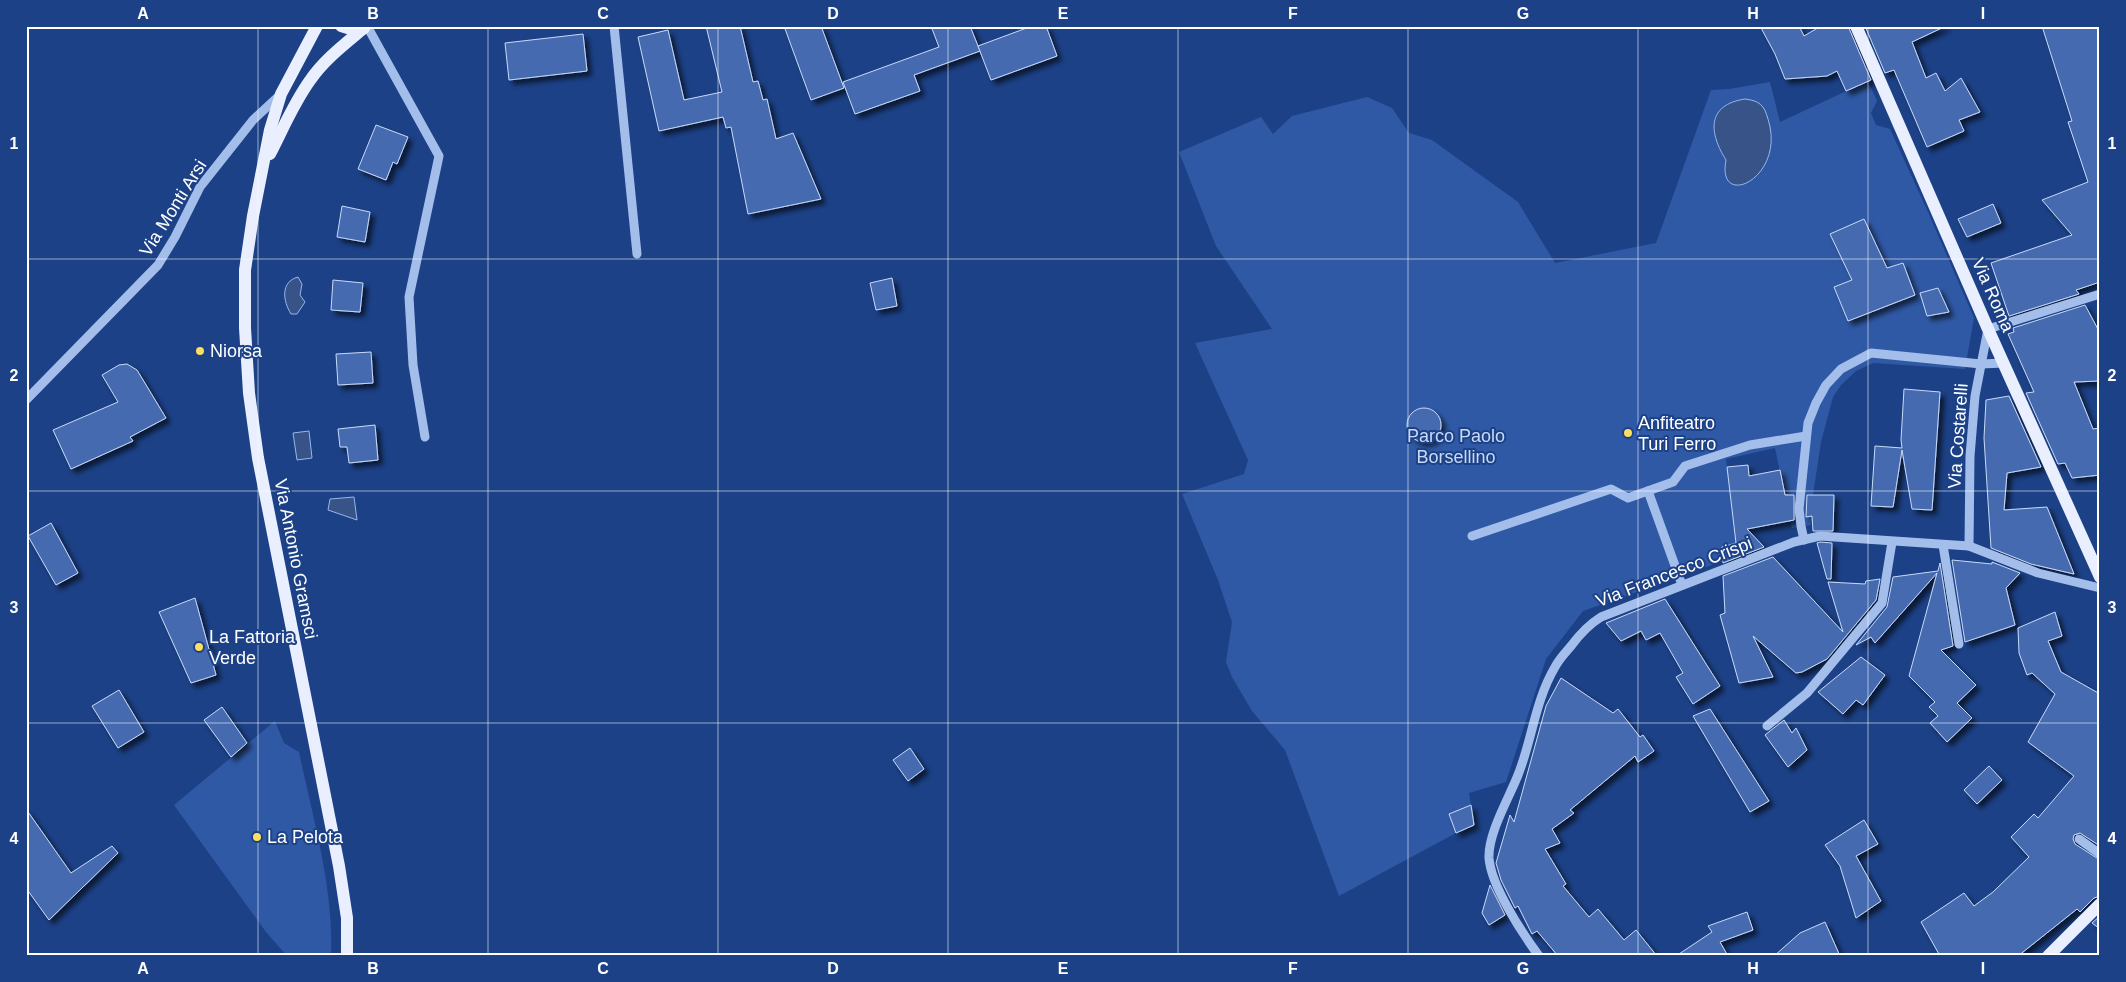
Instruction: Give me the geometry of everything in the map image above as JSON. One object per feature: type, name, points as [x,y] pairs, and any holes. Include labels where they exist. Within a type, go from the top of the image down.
[{"type":"main road","name":"Via Antonio Gramsci","points":[[317,26],[281,94],[270,130],[245,270],[245,328],[249,393],[258,458],[339,866],[348,918],[347,956]]},
{"type":"main road","points":[[341,26],[349,30],[366,27]]},
{"type":"main road","name":"Via Roma","points":[[1856,26],[1988,329],[2100,577]]},
{"type":"main road","points":[[263,167],[297,100],[311,78],[329,58],[366,27]]},
{"type":"main road","points":[[2048,956],[2100,904]]},
{"type":"street","points":[[614,26],[637,254]]},
{"type":"street","points":[[366,27],[439,156],[409,297],[413,365],[425,437]]},
{"type":"street","name":"Via Monti Arsi","points":[[26,400],[158,265],[175,238],[200,187],[253,120],[281,94]]},
{"type":"street","points":[[1988,329],[2100,294]]},
{"type":"street","name":"Via Costarelli","points":[[1969,546],[1970,456],[1975,396],[1988,329]]},
{"type":"street","points":[[1804,540],[1800,526],[1800,509],[1808,423],[1816,402],[1826,385],[1841,369],[1871,353],[1981,364],[2004,363]]},
{"type":"street","points":[[1472,536],[1611,490],[1628,498],[1673,482],[1685,466],[1750,445],[1806,436]]},
{"type":"street","points":[[1648,490],[1682,585]]},
{"type":"street","name":"Via Francesco Crispi","points":[[1539,956],[1527,941],[1501,895],[1492,876],[1489,856],[1498,820],[1518,774],[1538,707],[1555,667],[1588,624],[1682,585],[1804,540],[1820,536],[1969,546],[2038,573],[2100,588]]},
{"type":"street","points":[[1767,726],[1807,693],[1882,603],[1892,542]]},
{"type":"street","points":[[1943,545],[1959,644]]},
{"type":"street","points":[[2079,839],[2100,854]]},
{"type":"green space","name":"Parco Paolo Borsellino","points":[[1868,81],[1877,101],[1871,113],[1876,125],[1890,129],[1974,318],[1965,369],[1873,363],[1856,371],[1841,385],[1833,397],[1821,442],[1813,495],[1811,525],[1792,528],[1775,448],[1726,459],[1737,557],[1724,561],[1723,556],[1711,560],[1712,565],[1689,573],[1681,567],[1670,570],[1668,581],[1583,611],[1546,659],[1506,782],[1469,793],[1474,825],[1339,896],[1285,750],[1252,711],[1232,677],[1226,662],[1232,622],[1218,580],[1182,494],[1244,474],[1248,460],[1195,343],[1272,329],[1216,246],[1179,152],[1261,117],[1273,134],[1292,116],[1367,97],[1392,108],[1409,133],[1432,140],[1518,202],[1555,263],[1656,243],[1711,90],[1770,82],[1780,122]]},
{"type":"green space","name":"La Pelota","points":[[275,721],[284,743],[299,752],[326,879],[331,930],[331,956],[287,956],[266,932],[174,805]]},
{"type":"shaded area","points":[[1745,99],[1761,104],[1765,110],[1771,140],[1768,157],[1760,171],[1750,181],[1740,185],[1731,183],[1726,175],[1726,160],[1716,140],[1714,122],[1717,114],[1723,107],[1732,102]]},
{"type":"shaded area","points":[[298,277],[302,284],[300,295],[305,302],[297,314],[291,314],[286,303],[285,292],[288,283]]},
{"type":"shaded area","points":[[309,431],[312,458],[297,460],[293,433]]},
{"type":"shaded area","points":[[354,497],[357,520],[328,510],[330,499]]},
{"type":"building","points":[[706,26],[740,26],[753,82],[758,81],[763,100],[767,99],[776,139],[793,133],[821,199],[748,214],[731,127],[726,128],[723,117],[659,131],[638,37],[668,30],[684,100],[722,92]]},
{"type":"building","points":[[784,26],[821,26],[844,88],[811,100]]},
{"type":"building","points":[[931,26],[970,26],[980,51],[914,75],[920,91],[855,114],[843,82],[939,47]]},
{"type":"building","points":[[1032,26],[1046,26],[1057,56],[991,80],[978,46]]},
{"type":"building","points":[[1760,26],[1799,26],[1804,36],[1821,26],[1848,26],[1871,80],[1846,91],[1837,71],[1827,76],[1785,79],[1775,54]]},
{"type":"building","points":[[1865,26],[1946,26],[1912,42],[1926,78],[1936,73],[1945,91],[1961,78],[1980,112],[1959,120],[1964,131],[1927,147],[1894,70],[1885,73]]},
{"type":"building","points":[[2042,26],[2100,26],[2100,282],[2076,290],[2079,294],[2009,316],[1991,263],[2072,235],[2042,200],[2088,182],[2068,122],[2072,121]]},
{"type":"building","points":[[583,34],[587,71],[509,80],[505,43]]},
{"type":"building","points":[[376,125],[408,137],[397,164],[393,162],[386,180],[358,169]]},
{"type":"building","points":[[1993,204],[2001,223],[1967,237],[1958,219]]},
{"type":"building","points":[[342,206],[370,212],[365,242],[337,237]]},
{"type":"building","points":[[1864,219],[1887,268],[1903,263],[1915,295],[1848,321],[1834,287],[1852,280],[1830,234]]},
{"type":"building","points":[[892,278],[897,306],[876,310],[870,283]]},
{"type":"building","points":[[333,280],[363,283],[360,312],[331,310]]},
{"type":"building","points":[[1938,288],[1949,312],[1927,316],[1920,293]]},
{"type":"building","points":[[2085,305],[2100,333],[2100,381],[2074,382],[2093,429],[2100,428],[2100,475],[2072,478],[2065,463],[2058,464],[2026,393],[2034,392],[2008,334],[2014,332],[2013,328]]},
{"type":"building","points":[[371,352],[373,383],[338,385],[336,354]]},
{"type":"building","points":[[127,364],[137,370],[166,418],[130,437],[133,441],[71,469],[53,430],[118,402],[102,375],[119,365]]},
{"type":"building","points":[[1904,389],[1940,392],[1932,510],[1912,509],[1902,450],[1893,507],[1871,506],[1875,446],[1902,448]]},
{"type":"building","points":[[2009,396],[2041,467],[2007,473],[2004,510],[2047,507],[2074,574],[2031,564],[1991,548],[1984,438],[1986,400]]},
{"type":"building","points":[[1424,408],[1436,413],[1441,425],[1436,437],[1424,442],[1412,437],[1407,425],[1412,413]]},
{"type":"building","points":[[375,425],[378,460],[349,463],[347,447],[340,447],[338,429]]},
{"type":"building","points":[[1748,465],[1749,476],[1780,470],[1785,495],[1794,495],[1794,520],[1747,529],[1764,547],[1723,563],[1722,547],[1736,543],[1727,467]]},
{"type":"building","points":[[1807,495],[1834,495],[1833,531],[1813,531],[1812,516],[1806,517]]},
{"type":"building","points":[[51,523],[78,573],[56,585],[28,536]]},
{"type":"building","points":[[1817,543],[1832,543],[1831,579],[1827,579]]},
{"type":"building","points":[[1773,557],[1843,632],[1828,582],[1865,584],[1866,581],[1880,579],[1876,600],[1827,659],[1802,672],[1796,673],[1753,636],[1773,677],[1739,683],[1720,615],[1725,613],[1723,576]]},
{"type":"building","points":[[1952,560],[1992,564],[1992,562],[2020,573],[2006,588],[2015,625],[1965,642]]},
{"type":"building","points":[[1940,563],[1953,646],[1941,650],[1976,685],[1957,703],[1972,718],[1947,742],[1930,723],[1938,716],[1929,707],[1935,702],[1909,676],[1937,573],[1875,643],[1871,637],[1856,645],[1887,607],[1893,577],[1938,571]]},
{"type":"building","points":[[195,598],[216,675],[191,683],[159,612]]},
{"type":"building","points":[[1665,599],[1720,686],[1693,704],[1676,677],[1683,673],[1660,633],[1646,640],[1641,631],[1621,641],[1606,623]]},
{"type":"building","points":[[2055,612],[2062,636],[2048,641],[2061,672],[2100,694],[2100,846],[2080,833],[2074,835],[2073,839],[2075,844],[2100,860],[2100,896],[2094,898],[2080,912],[2077,909],[2018,956],[1940,956],[1921,922],[1964,893],[1974,906],[1993,892],[2029,857],[2011,837],[2034,814],[2038,818],[2074,776],[2028,742],[2055,694],[2032,673],[2027,675],[2019,653],[2018,628]]},
{"type":"building","points":[[1861,657],[1885,675],[1863,705],[1856,700],[1843,714],[1818,692]]},
{"type":"building","points":[[1561,678],[1613,713],[1618,709],[1640,737],[1643,735],[1654,751],[1638,762],[1635,756],[1570,810],[1574,813],[1552,829],[1560,843],[1545,849],[1566,884],[1563,886],[1589,917],[1598,909],[1624,940],[1636,930],[1657,956],[1558,956],[1537,931],[1532,934],[1518,906],[1515,908],[1501,880],[1496,863],[1510,815],[1514,822],[1546,706]]},
{"type":"building","points":[[119,690],[144,732],[118,748],[92,706]]},
{"type":"building","points":[[222,707],[247,743],[231,757],[204,720]]},
{"type":"building","points":[[1710,709],[1769,801],[1750,812],[1693,716]]},
{"type":"building","points":[[1784,720],[1792,733],[1796,728],[1807,750],[1788,767],[1765,735]]},
{"type":"building","points":[[910,748],[924,769],[908,781],[893,760]]},
{"type":"building","points":[[1989,766],[2002,780],[1977,804],[1964,790]]},
{"type":"building","points":[[1471,805],[1474,825],[1456,833],[1449,814]]},
{"type":"building","points":[[26,809],[71,873],[112,846],[118,853],[49,920],[26,888]]},
{"type":"building","points":[[1864,820],[1878,844],[1856,856],[1881,901],[1856,918],[1840,866],[1825,845]]},
{"type":"building","points":[[1490,885],[1505,915],[1489,925],[1482,913]]},
{"type":"building","points":[[1747,912],[1753,930],[1720,942],[1728,956],[1676,956],[1712,932],[1708,926]]},
{"type":"building","points":[[2100,916],[2100,929],[2092,923]]},
{"type":"building","points":[[1825,922],[1840,956],[1774,956],[1800,933]]},
{"type":"place","name":"Niorsa","points":[[200,351]]},
{"type":"place","name":"Anfiteatro Turi Ferro","points":[[1628,433]]},
{"type":"place","name":"La Fattoria Verde","points":[[199,647]]},
{"type":"place","name":"La Pelota","points":[[257,837]]}]
